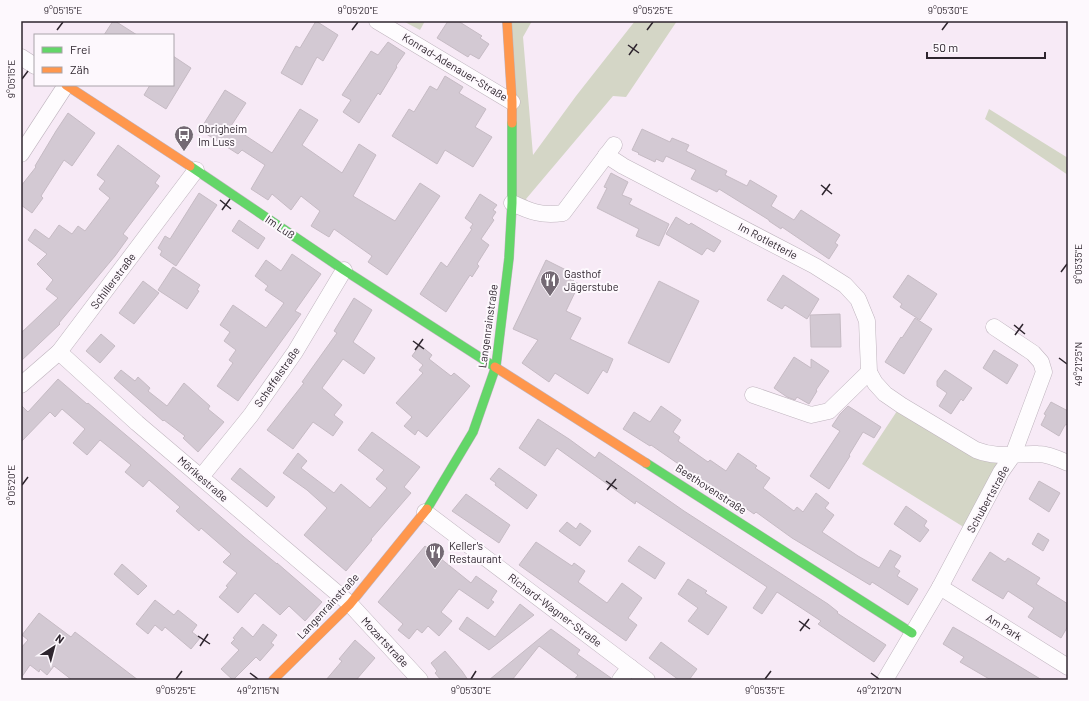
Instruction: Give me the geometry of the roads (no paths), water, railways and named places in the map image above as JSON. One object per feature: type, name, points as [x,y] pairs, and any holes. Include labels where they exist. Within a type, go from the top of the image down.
[{"type":"street","name":"Konrad-Adenauer-Straße","points":[[377,21],[512,102]]},
{"type":"street","name":"Langenrainstraße","points":[[273,680],[350,604],[425,512],[472,432],[496,366],[509,258],[512,203],[512,102],[507,21]]},
{"type":"street","points":[[21,57],[34,65]]},
{"type":"street","points":[[21,154],[65,86]]},
{"type":"street","name":"Im Luß","points":[[68,86],[196,170],[344,270],[496,366]]},
{"type":"street","name":"Im Rotletterle","points":[[512,203],[532,212],[544,215],[563,212],[610,150],[623,166],[815,266],[845,285],[858,299],[868,321],[869,372]]},
{"type":"street","name":"Schillerstraße","points":[[21,385],[59,352],[196,170]]},
{"type":"street","name":"Scheffelstraße","points":[[200,477],[251,415],[295,352],[344,270]]},
{"type":"street","name":"Schubertstraße","points":[[885,680],[940,587],[1001,472],[1013,455],[1044,372],[1041,362],[1033,353],[994,327]]},
{"type":"street","name":"Mörikestraße","points":[[59,352],[137,423],[350,604]]},
{"type":"street","name":"Beethovenstraße","points":[[496,366],[912,633]]},
{"type":"street","points":[[753,395],[811,415],[829,411],[869,372],[875,383],[886,394],[901,405],[976,450],[988,454],[1040,454],[1068,463]]},
{"type":"street","name":"Richard-Wagner-Straße","points":[[425,512],[647,680]]},
{"type":"street","name":"Am Park","points":[[940,587],[1068,667]]},
{"type":"street","name":"Mozartstraße","points":[[350,604],[420,680]]},
{"type":"street","points":[[620,680],[630,667]]},
{"type":"place","name":"Obrigheim Im Luss","points":[[184,152]]},
{"type":"place","name":"Gasthof Jägerstube","points":[[550,297]]},
{"type":"place","name":"Keller's Restaurant","points":[[435,569]]}]
